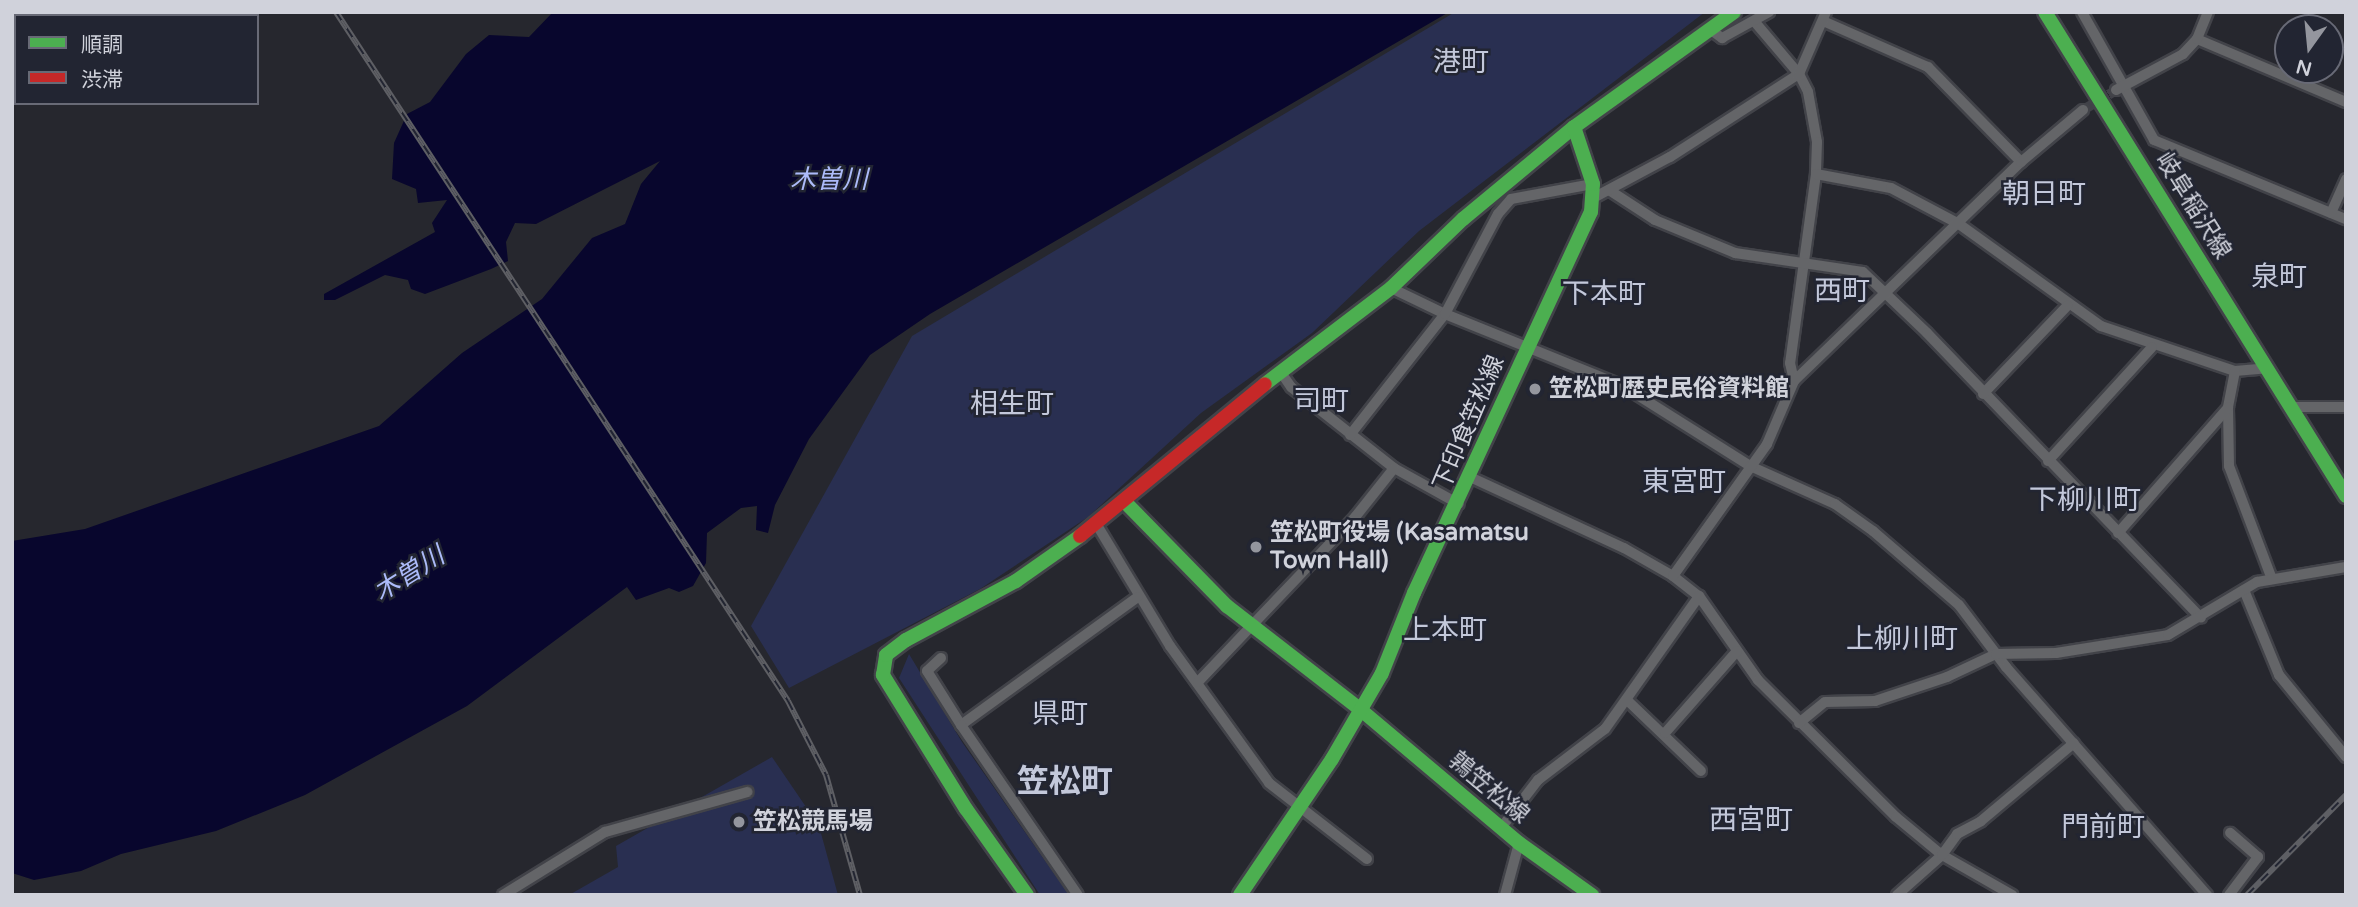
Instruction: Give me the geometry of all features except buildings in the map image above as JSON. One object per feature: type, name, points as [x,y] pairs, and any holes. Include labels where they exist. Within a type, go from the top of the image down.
[{"type":"main road","points":[[1027,895],[966,809],[894,696],[883,675],[886,655],[906,640],[1016,581],[1097,525],[1220,417],[1282,374],[1391,288],[1463,219],[1574,127],[1734,12]]},
{"type":"main road","name":"岐阜稲沢線","points":[[2045,12],[2346,496]]},
{"type":"main road","points":[[1574,127],[1594,190]]},
{"type":"main road","name":"下印食笠松線","points":[[1240,895],[1362,710],[1459,504],[1594,190]]},
{"type":"main road","name":"鶉笠松線","points":[[1125,502],[1253,627],[1362,710],[1519,843],[1592,895]]},
{"type":"street","points":[[1711,30],[1722,38],[1769,12]]},
{"type":"street","points":[[2082,12],[2121,88],[2154,140],[2346,219]]},
{"type":"street","points":[[2121,88],[2183,54],[2197,39],[2208,12]]},
{"type":"street","points":[[1609,191],[1799,74],[1825,17],[1928,67],[2021,162]]},
{"type":"street","points":[[1754,21],[1799,74],[1808,92],[1817,142],[1805,266],[1790,363],[1794,381]]},
{"type":"street","points":[[2197,39],[2346,102]]},
{"type":"street","points":[[1673,576],[1767,443],[1794,381],[2021,162],[2083,110]]},
{"type":"street","points":[[1816,174],[1891,188],[1959,224],[2067,306],[2101,326],[2152,347],[2235,371],[2267,368]]},
{"type":"street","points":[[2331,213],[2346,179]]},
{"type":"street","points":[[1350,435],[1444,314],[1498,214],[1511,199],[1594,190],[1609,191],[1694,239],[1735,253],[1805,266],[1863,272],[1886,292],[2201,618]]},
{"type":"street","points":[[1391,288],[1444,314],[1623,386],[1751,466],[1835,503],[1873,531],[1959,605],[1996,654],[2207,895]]},
{"type":"street","points":[[1983,394],[2067,306]]},
{"type":"street","points":[[2048,461],[2152,347]]},
{"type":"street","points":[[2235,371],[2228,408],[2229,466],[2272,579]]},
{"type":"street","points":[[1282,374],[1291,387],[1394,468],[1459,504]]},
{"type":"street","points":[[2291,407],[2346,407]]},
{"type":"street","points":[[2118,533],[2228,408]]},
{"type":"street","points":[[1198,682],[1356,516],[1394,468]]},
{"type":"street","points":[[1470,477],[1624,548],[1673,576],[1699,596],[1737,651],[1799,723],[1942,855],[2012,895]]},
{"type":"street","points":[[1097,525],[1138,597],[1269,783],[1367,859]]},
{"type":"street","points":[[1799,723],[1825,702],[1875,701],[1947,677],[1996,654],[2056,653],[2132,643],[2168,635],[2201,618],[2244,590],[2272,579],[2346,567]]},
{"type":"street","points":[[2244,590],[2279,675],[2346,757]]},
{"type":"street","points":[[1501,828],[1538,780],[1605,729],[1628,701],[1699,596]]},
{"type":"street","points":[[961,725],[1138,597]]},
{"type":"street","points":[[1665,733],[1737,651]]},
{"type":"street","points":[[941,658],[927,671],[961,725],[1079,895]]},
{"type":"street","points":[[1628,701],[1665,733],[1701,771]]},
{"type":"street","points":[[1898,895],[1942,855],[1958,834],[1982,821],[2074,743]]},
{"type":"street","points":[[503,895],[605,832],[747,792]]},
{"type":"street","points":[[2228,895],[2258,857],[2230,833]]},
{"type":"street","points":[[1505,895],[1519,843]]},
{"type":"shaded area","points":[[1455,12],[1705,12],[1419,231],[1312,333],[1201,413],[1088,517],[980,589],[789,688],[751,626],[912,336]]},
{"type":"shaded area","points":[[909,654],[962,742],[1069,895],[1040,895],[899,678]]},
{"type":"shaded area","name":"笠松競馬場","points":[[772,757],[819,826],[838,895],[569,895],[618,867],[616,846]]},
{"type":"water","name":"木曽川","points":[[553,12],[1449,12],[930,314],[870,355],[809,439],[775,505],[768,533],[756,530],[757,506],[741,508],[707,533],[706,563],[693,586],[679,592],[669,588],[636,600],[627,587],[467,706],[305,795],[216,831],[121,854],[81,871],[34,880],[12,873],[12,541],[85,529],[379,426],[462,353],[542,299],[592,238],[625,224],[641,184],[660,161],[536,224],[515,223],[506,242],[508,261],[491,269],[425,294],[411,289],[408,280],[385,275],[335,300],[324,300],[324,294],[435,232],[432,223],[447,200],[418,203],[416,189],[392,179],[394,143],[407,114],[430,102],[466,54],[489,35],[529,37]]},
{"type":"tunnel","points":[[2083,110],[2116,90]]},
{"type":"railway","points":[[336,12],[788,701],[826,775],[860,895]]},
{"type":"railway","points":[[2247,895],[2346,795]]},
{"type":"traffic: fast","points":[[1265,384],[1391,288],[1463,219],[1574,127],[1734,12]]},
{"type":"traffic: fast","points":[[2045,12],[2346,496]]},
{"type":"traffic: fast","points":[[1240,895],[1332,759],[1382,673],[1414,593],[1591,212],[1593,184],[1574,127]]},
{"type":"traffic: fast","points":[[1125,502],[1227,606],[1361,710],[1519,843],[1592,895]]},
{"type":"traffic: fast","points":[[1027,895],[966,809],[883,675],[886,655],[906,640],[1016,581],[1080,536]]},
{"type":"traffic: jam","points":[[1080,536],[1265,384]]},
{"type":"place","name":"笠松町歴史民俗資料館","points":[[1535,389]]},
{"type":"place","name":"笠松町役場 (Kasamatsu Town Hall)","points":[[1256,547]]},
{"type":"place","name":"笠松競馬場","points":[[739,822]]},
{"type":"district","name":"港町","points":[[1461,62]]},
{"type":"district","name":"朝日町","points":[[2044,194]]},
{"type":"district","name":"泉町","points":[[2279,277]]},
{"type":"district","name":"西町","points":[[1842,291]]},
{"type":"district","name":"下本町","points":[[1604,294]]},
{"type":"district","name":"司町","points":[[1321,401]]},
{"type":"district","name":"相生町","points":[[1012,404]]},
{"type":"district","name":"東宮町","points":[[1684,482]]},
{"type":"district","name":"下柳川町","points":[[2085,500]]},
{"type":"district","name":"上本町","points":[[1445,630]]},
{"type":"district","name":"上柳川町","points":[[1902,639]]},
{"type":"district","name":"県町","points":[[1060,714]]},
{"type":"district","name":"笠松町","points":[[1065,782]]},
{"type":"district","name":"西宮町","points":[[1751,820]]},
{"type":"district","name":"門前町","points":[[2103,827]]}]
